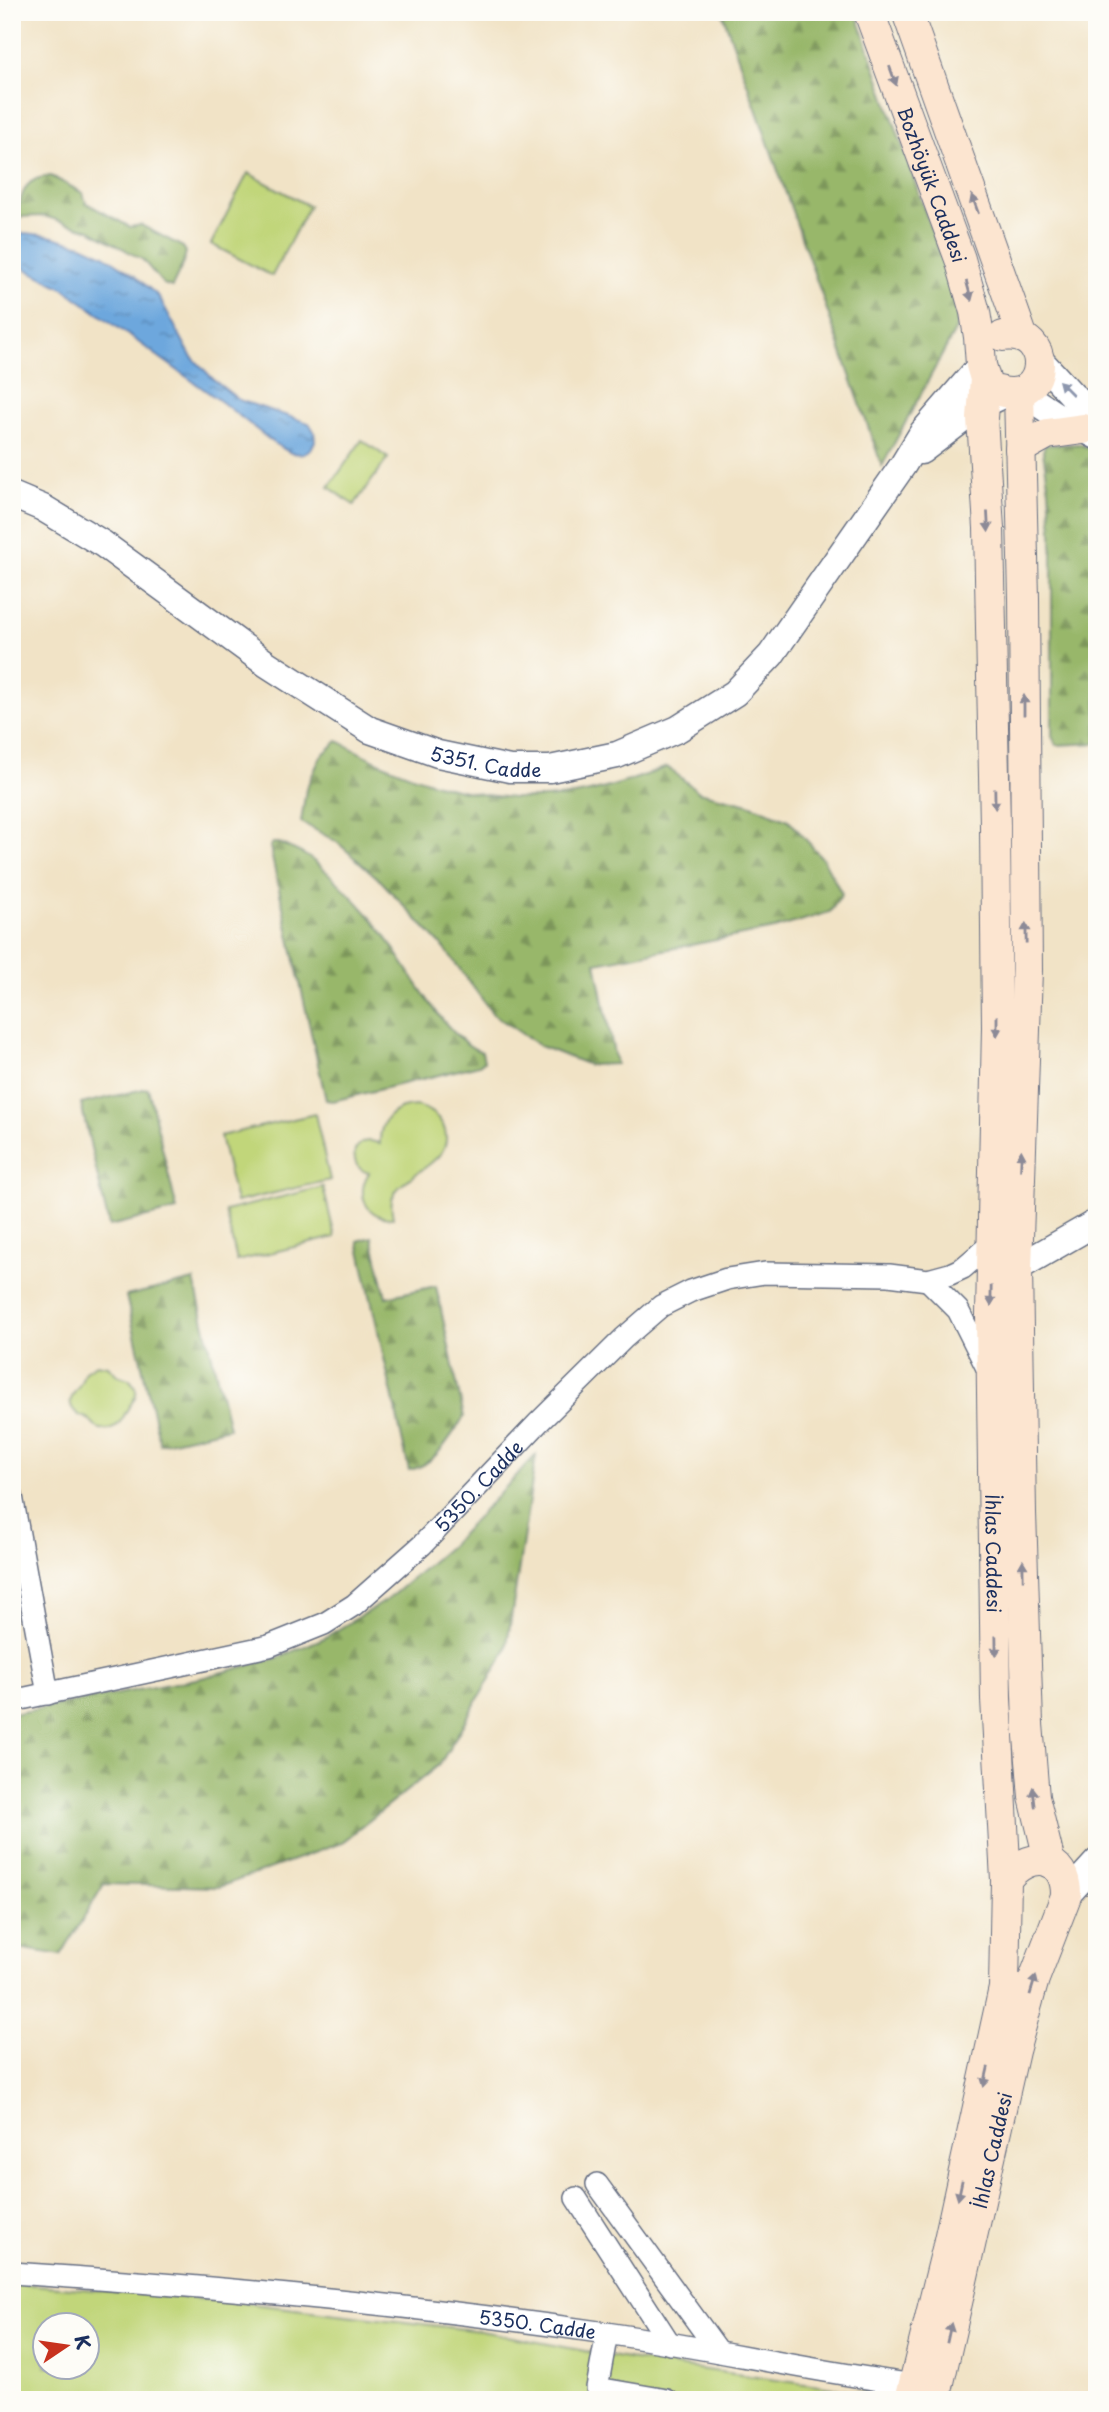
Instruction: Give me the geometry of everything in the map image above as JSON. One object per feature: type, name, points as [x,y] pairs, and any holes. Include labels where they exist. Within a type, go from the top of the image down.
[{"type":"main road","name":"Bozhöyük Caddesi","points":[[869,12],[960,259],[994,397]]},
{"type":"main road","name":"Bozhöyük Caddesi","points":[[907,12],[1031,348]]},
{"type":"main road","points":[[994,397],[1030,386],[1040,369],[1031,348],[1014,335],[996,338],[984,352],[994,397],[1020,449],[1024,598],[1027,970],[1001,1233]]},
{"type":"main road","points":[[994,397],[989,528],[1001,1233]]},
{"type":"main road","points":[[1020,449],[1046,434],[1092,426]]},
{"type":"main road","name":"İhlas Caddesi","points":[[1001,1233],[1017,1268],[1028,1724],[1034,1797],[1052,1865]]},
{"type":"main road","name":"İhlas Caddesi","points":[[920,2395],[1004,1988],[1006,1891],[996,1699],[992,1381],[1001,1233]]},
{"type":"main road","points":[[1040,1860],[1052,1865],[1063,1877],[1064,1900],[1048,1918],[1039,1920],[1020,1916],[1006,1891],[1020,1864],[1040,1860]]},
{"type":"main road","name":"İhlas Caddesi","points":[[920,2395],[1034,1979],[1064,1900]]},
{"type":"street","points":[[1031,348],[1074,397],[1092,426]]},
{"type":"street","points":[[994,397],[1092,426]]},
{"type":"street","name":"5351. Cadde","points":[[903,465],[994,397]]},
{"type":"street","name":"5351. Cadde","points":[[12,495],[43,508],[103,544],[267,664],[370,730],[450,757],[510,769],[550,769],[617,755],[678,729],[735,693],[771,656],[923,432],[994,397]]},
{"type":"street","points":[[1017,1268],[1097,1222]]},
{"type":"street","name":"5350. Cadde","points":[[12,1701],[269,1646],[324,1624],[354,1605],[422,1545],[538,1423],[624,1338],[661,1306],[691,1291],[727,1279],[765,1273],[889,1275],[928,1279],[950,1275],[963,1268],[1001,1233]]},
{"type":"street","points":[[928,1279],[958,1310],[992,1381]]},
{"type":"street","points":[[12,1496],[48,1694]]},
{"type":"street","points":[[1052,1865],[1097,1853]]},
{"type":"street","points":[[1064,1900],[1097,1862]]},
{"type":"street","points":[[597,2184],[719,2352]]},
{"type":"street","points":[[576,2198],[670,2344]]},
{"type":"street","name":"5350. Cadde","points":[[12,2258],[158,2283]]},
{"type":"street","name":"5350. Cadde","points":[[12,2273],[158,2283],[432,2309],[607,2333],[719,2352],[920,2395]]},
{"type":"street","points":[[607,2333],[597,2388],[667,2400]]},
{"type":"green space","points":[[722,12],[856,12],[958,312],[956,329],[882,466]]},
{"type":"green space","points":[[248,173],[309,206],[272,276],[211,244]]},
{"type":"green space","points":[[51,176],[83,193],[86,203],[130,227],[141,225],[183,247],[186,252],[183,264],[172,287],[163,284],[143,260],[90,230],[44,216],[16,217],[25,188],[34,180]]},
{"type":"green space","points":[[362,440],[388,458],[354,505],[329,487]]},
{"type":"green space","points":[[1080,444],[1097,453],[1097,743],[1056,745],[1052,736],[1052,531],[1043,451],[1045,445]]},
{"type":"green space","points":[[338,741],[395,769],[425,780],[455,789],[517,798],[580,794],[667,767],[699,792],[749,804],[789,820],[823,859],[842,894],[830,912],[774,929],[596,963],[616,1064],[589,1065],[540,1046],[493,1014],[445,949],[381,881],[337,842],[301,822],[306,789],[321,756]]},
{"type":"green space","points":[[273,843],[303,854],[323,868],[346,890],[383,933],[441,1018],[468,1045],[482,1052],[484,1061],[479,1065],[333,1101],[326,1100],[273,862],[270,846]]},
{"type":"green space","points":[[148,1088],[177,1210],[109,1226],[81,1104]]},
{"type":"green space","points":[[417,1106],[432,1112],[441,1121],[446,1137],[444,1147],[439,1156],[396,1191],[392,1204],[393,1218],[384,1217],[376,1214],[366,1203],[363,1189],[369,1173],[357,1165],[355,1150],[366,1141],[380,1144],[382,1128],[389,1116],[401,1109]]},
{"type":"green space","points":[[315,1114],[330,1180],[236,1202],[220,1136]]},
{"type":"green space","points":[[323,1187],[335,1237],[237,1261],[225,1211]]},
{"type":"green space","points":[[372,1237],[386,1297],[436,1286],[464,1417],[434,1457],[409,1470],[358,1241]]},
{"type":"green space","points":[[194,1280],[229,1428],[160,1444],[126,1296]]},
{"type":"green space","points":[[96,1364],[108,1366],[117,1375],[129,1379],[136,1389],[135,1397],[124,1416],[115,1427],[107,1430],[96,1427],[71,1406],[72,1397],[85,1371]]},
{"type":"green space","points":[[536,1455],[506,1651],[440,1764],[341,1843],[219,1887],[104,1884],[61,1955],[12,1947],[12,1714],[201,1678],[277,1658],[324,1638],[388,1599],[451,1545]]},
{"type":"green space","points":[[12,2283],[236,2302],[481,2331],[621,2358],[890,2396],[889,2400],[12,2400]]},
{"type":"water","points":[[26,233],[82,245],[104,255],[135,276],[159,297],[191,356],[215,381],[239,400],[309,423],[314,431],[315,441],[311,449],[302,454],[291,453],[275,444],[223,403],[63,288],[12,262],[12,235]]}]
